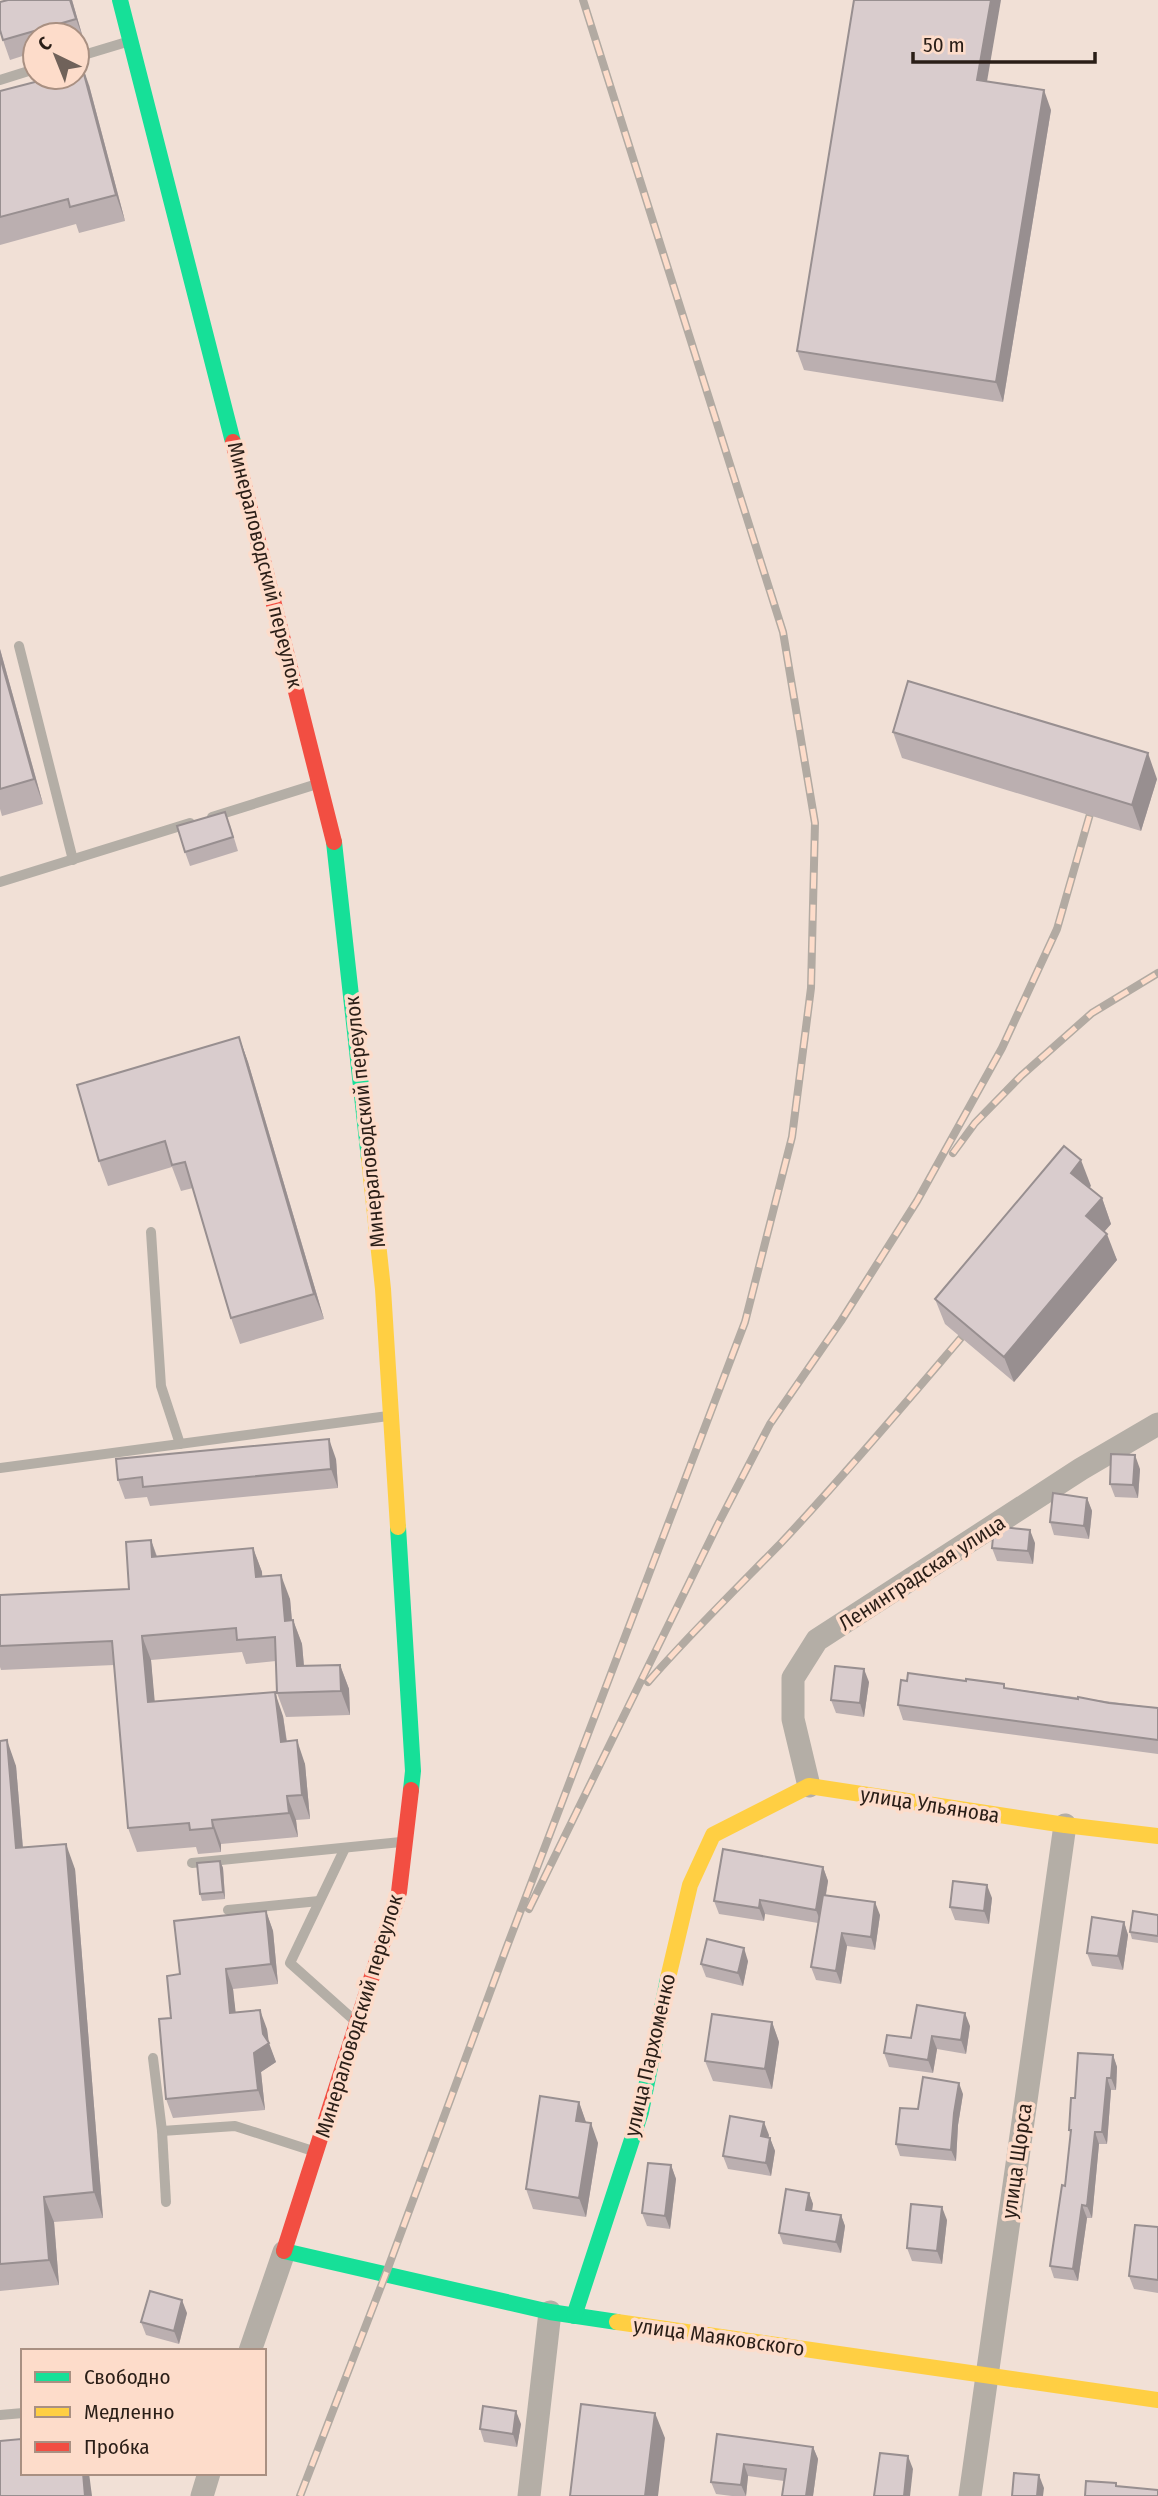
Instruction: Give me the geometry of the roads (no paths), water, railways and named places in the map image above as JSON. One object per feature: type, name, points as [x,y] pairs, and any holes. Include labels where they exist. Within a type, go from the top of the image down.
[{"type":"street","name":"Минераловодский переулок","points":[[120,0],[335,849],[383,1289],[412,1771],[399,1892],[284,2252]]},
{"type":"street","name":"Ленинградская улица","points":[[809,1786],[793,1718],[793,1678],[817,1640],[1081,1469],[1158,1424]]},
{"type":"street","name":"улица Ульянова","points":[[809,1786],[1065,1825],[1158,1836]]},
{"type":"street","name":"улица Пархоменко","points":[[574,2316],[641,2112],[665,1989],[690,1885],[713,1835],[809,1786]]},
{"type":"street","name":"улица Щорса","points":[[970,2496],[1065,1825]]},
{"type":"street","name":"улица Маяковского","points":[[284,2252],[550,2312],[1158,2400]]},
{"type":"street","points":[[251,2349],[284,2252]]},
{"type":"street","points":[[529,2496],[550,2312]]},
{"type":"street","points":[[202,2496],[208,2475]]},
{"type":"lane","points":[[91,53],[132,40]]},
{"type":"lane","points":[[0,80],[21,73]]},
{"type":"lane","points":[[19,646],[73,860]]},
{"type":"lane","points":[[0,882],[320,783]]},
{"type":"lane","points":[[151,1233],[161,1386],[180,1444]]},
{"type":"lane","points":[[0,1468],[391,1416]]},
{"type":"lane","points":[[192,1863],[403,1842]]},
{"type":"lane","points":[[345,1848],[290,1963],[357,2022]]},
{"type":"lane","points":[[228,1910],[320,1901]]},
{"type":"lane","points":[[153,2058],[162,2131],[166,2203]]},
{"type":"lane","points":[[162,2131],[235,2126],[316,2152]]},
{"type":"lane","points":[[0,2414],[21,2413]]},
{"type":"railway","points":[[300,2496],[745,1322],[792,1137],[811,988],[815,823],[783,632],[583,0]]},
{"type":"railway","points":[[529,1909],[770,1424],[841,1321],[917,1201],[1002,1048],[1057,929],[1090,814]]},
{"type":"railway","points":[[953,1153],[975,1123],[1021,1076],[1092,1013],[1158,973]]},
{"type":"railway","points":[[648,1682],[804,1518],[961,1338]]}]
